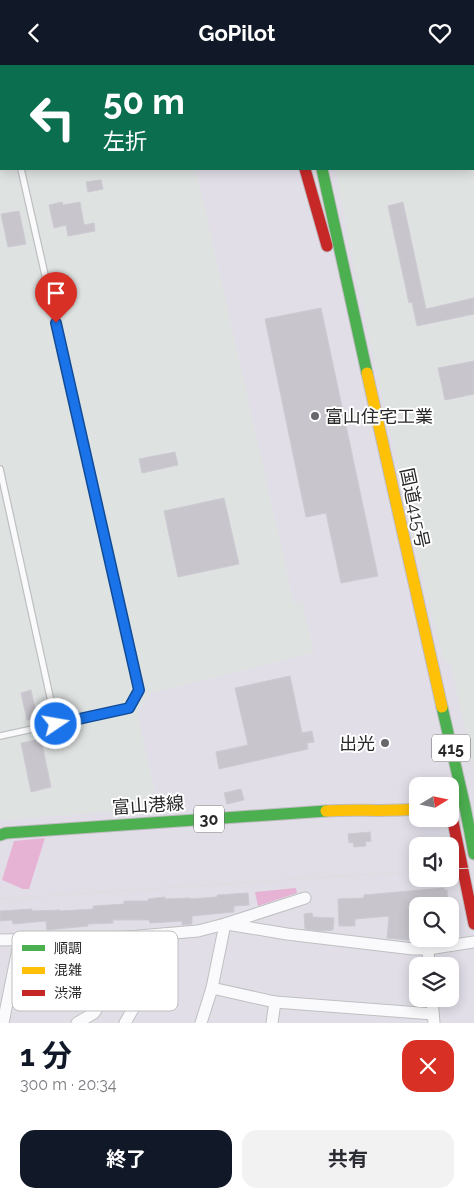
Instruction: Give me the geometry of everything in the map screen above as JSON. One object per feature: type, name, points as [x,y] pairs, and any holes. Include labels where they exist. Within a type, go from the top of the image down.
[{"type":"main road","points":[[305,170],[330,258]]},
{"type":"main road","name":"国道415号","points":[[322,170],[420,614],[469,807],[474,854]]},
{"type":"main road","name":"富山港線","points":[[0,835],[101,826],[347,810],[409,810]]},
{"type":"main road","points":[[454,827],[474,924]]},
{"type":"street","points":[[178,933],[198,931],[225,924],[305,898]]},
{"type":"street","points":[[225,924],[287,934],[412,949],[428,949],[474,943]]},
{"type":"street","points":[[201,1023],[212,988],[225,924]]},
{"type":"street","points":[[428,949],[428,957]]},
{"type":"street","points":[[3,1023],[12,979]]},
{"type":"street","points":[[212,988],[275,1002],[434,1019]]},
{"type":"street","points":[[272,1023],[275,1002]]},
{"type":"street","points":[[77,1023],[95,1011]]},
{"type":"street","points":[[125,1023],[132,1011]]},
{"type":"lane","points":[[0,736],[129,708],[139,690],[21,170]]},
{"type":"lane","points":[[0,469],[56,724]]},
{"type":"shaded area","points":[[0,170],[196,170],[294,603],[302,601],[314,653],[150,693],[137,713],[159,808],[0,821]]},
{"type":"shaded area","points":[[335,170],[474,170],[474,769],[450,662],[444,662],[427,598],[356,277]]},
{"type":"shaded area","points":[[45,838],[29,889],[23,889],[2,880],[14,841]]},
{"type":"shaded area","points":[[296,888],[297,893],[258,906],[255,892]]},
{"type":"building","points":[[101,180],[103,189],[88,192],[86,182]]},
{"type":"building","points":[[62,202],[63,205],[80,202],[84,225],[94,223],[95,231],[68,236],[66,225],[54,228],[49,205]]},
{"type":"building","points":[[403,202],[426,309],[474,298],[474,314],[417,326],[412,302],[409,303],[388,206]]},
{"type":"building","points":[[19,211],[26,244],[8,247],[1,214]]},
{"type":"building","name":"富山住宅工業","points":[[321,308],[378,576],[341,583],[326,513],[306,517],[265,319]]},
{"type":"building","points":[[474,361],[474,394],[445,400],[438,368]]},
{"type":"building","points":[[175,452],[178,465],[142,473],[139,459]]},
{"type":"building","points":[[224,498],[239,564],[178,577],[164,511]]},
{"type":"building","points":[[290,676],[302,733],[312,731],[314,742],[307,743],[308,749],[219,769],[216,752],[248,745],[235,688]]},
{"type":"building","points":[[31,690],[37,718],[27,720],[21,693]]},
{"type":"building","points":[[41,739],[51,787],[31,792],[21,743]]},
{"type":"building","points":[[241,789],[244,800],[227,804],[224,793]]},
{"type":"building","points":[[370,832],[371,841],[365,842],[366,846],[354,847],[353,842],[349,843],[348,834]]},
{"type":"building","points":[[444,888],[444,890],[447,890],[448,897],[409,897],[409,940],[387,938],[389,916],[355,919],[355,926],[339,926],[338,899],[364,898],[364,895]]},
{"type":"building","points":[[248,893],[249,905],[234,906],[234,912],[192,916],[192,924],[182,925],[182,921],[150,923],[149,920],[113,920],[113,923],[88,924],[88,926],[47,930],[46,921],[13,924],[12,920],[0,921],[0,911],[93,909],[93,906],[124,904],[124,901],[148,901],[148,899],[165,897],[165,899],[190,899]]},
{"type":"building","points":[[312,913],[313,917],[334,918],[333,930],[305,929],[304,914]]},
{"type":"tram line","points":[[459,869],[474,868]]},
{"type":"tram line","points":[[0,899],[409,872]]},
{"type":"traffic: fast","points":[[322,170],[367,373]]},
{"type":"traffic: fast","points":[[442,707],[474,854]]},
{"type":"traffic: fast","points":[[0,835],[6,833],[326,811]]},
{"type":"traffic: slow","points":[[367,373],[442,707]]},
{"type":"traffic: slow","points":[[326,811],[409,809]]},
{"type":"traffic: jam","points":[[305,170],[327,246]]},
{"type":"traffic: jam","points":[[454,827],[474,924]]},
{"type":"place","name":"富山住宅工業","points":[[315,416]]},
{"type":"place","name":"出光","points":[[385,743]]},
{"type":"route","points":[[56,323],[139,690],[129,708],[56,724]]}]
